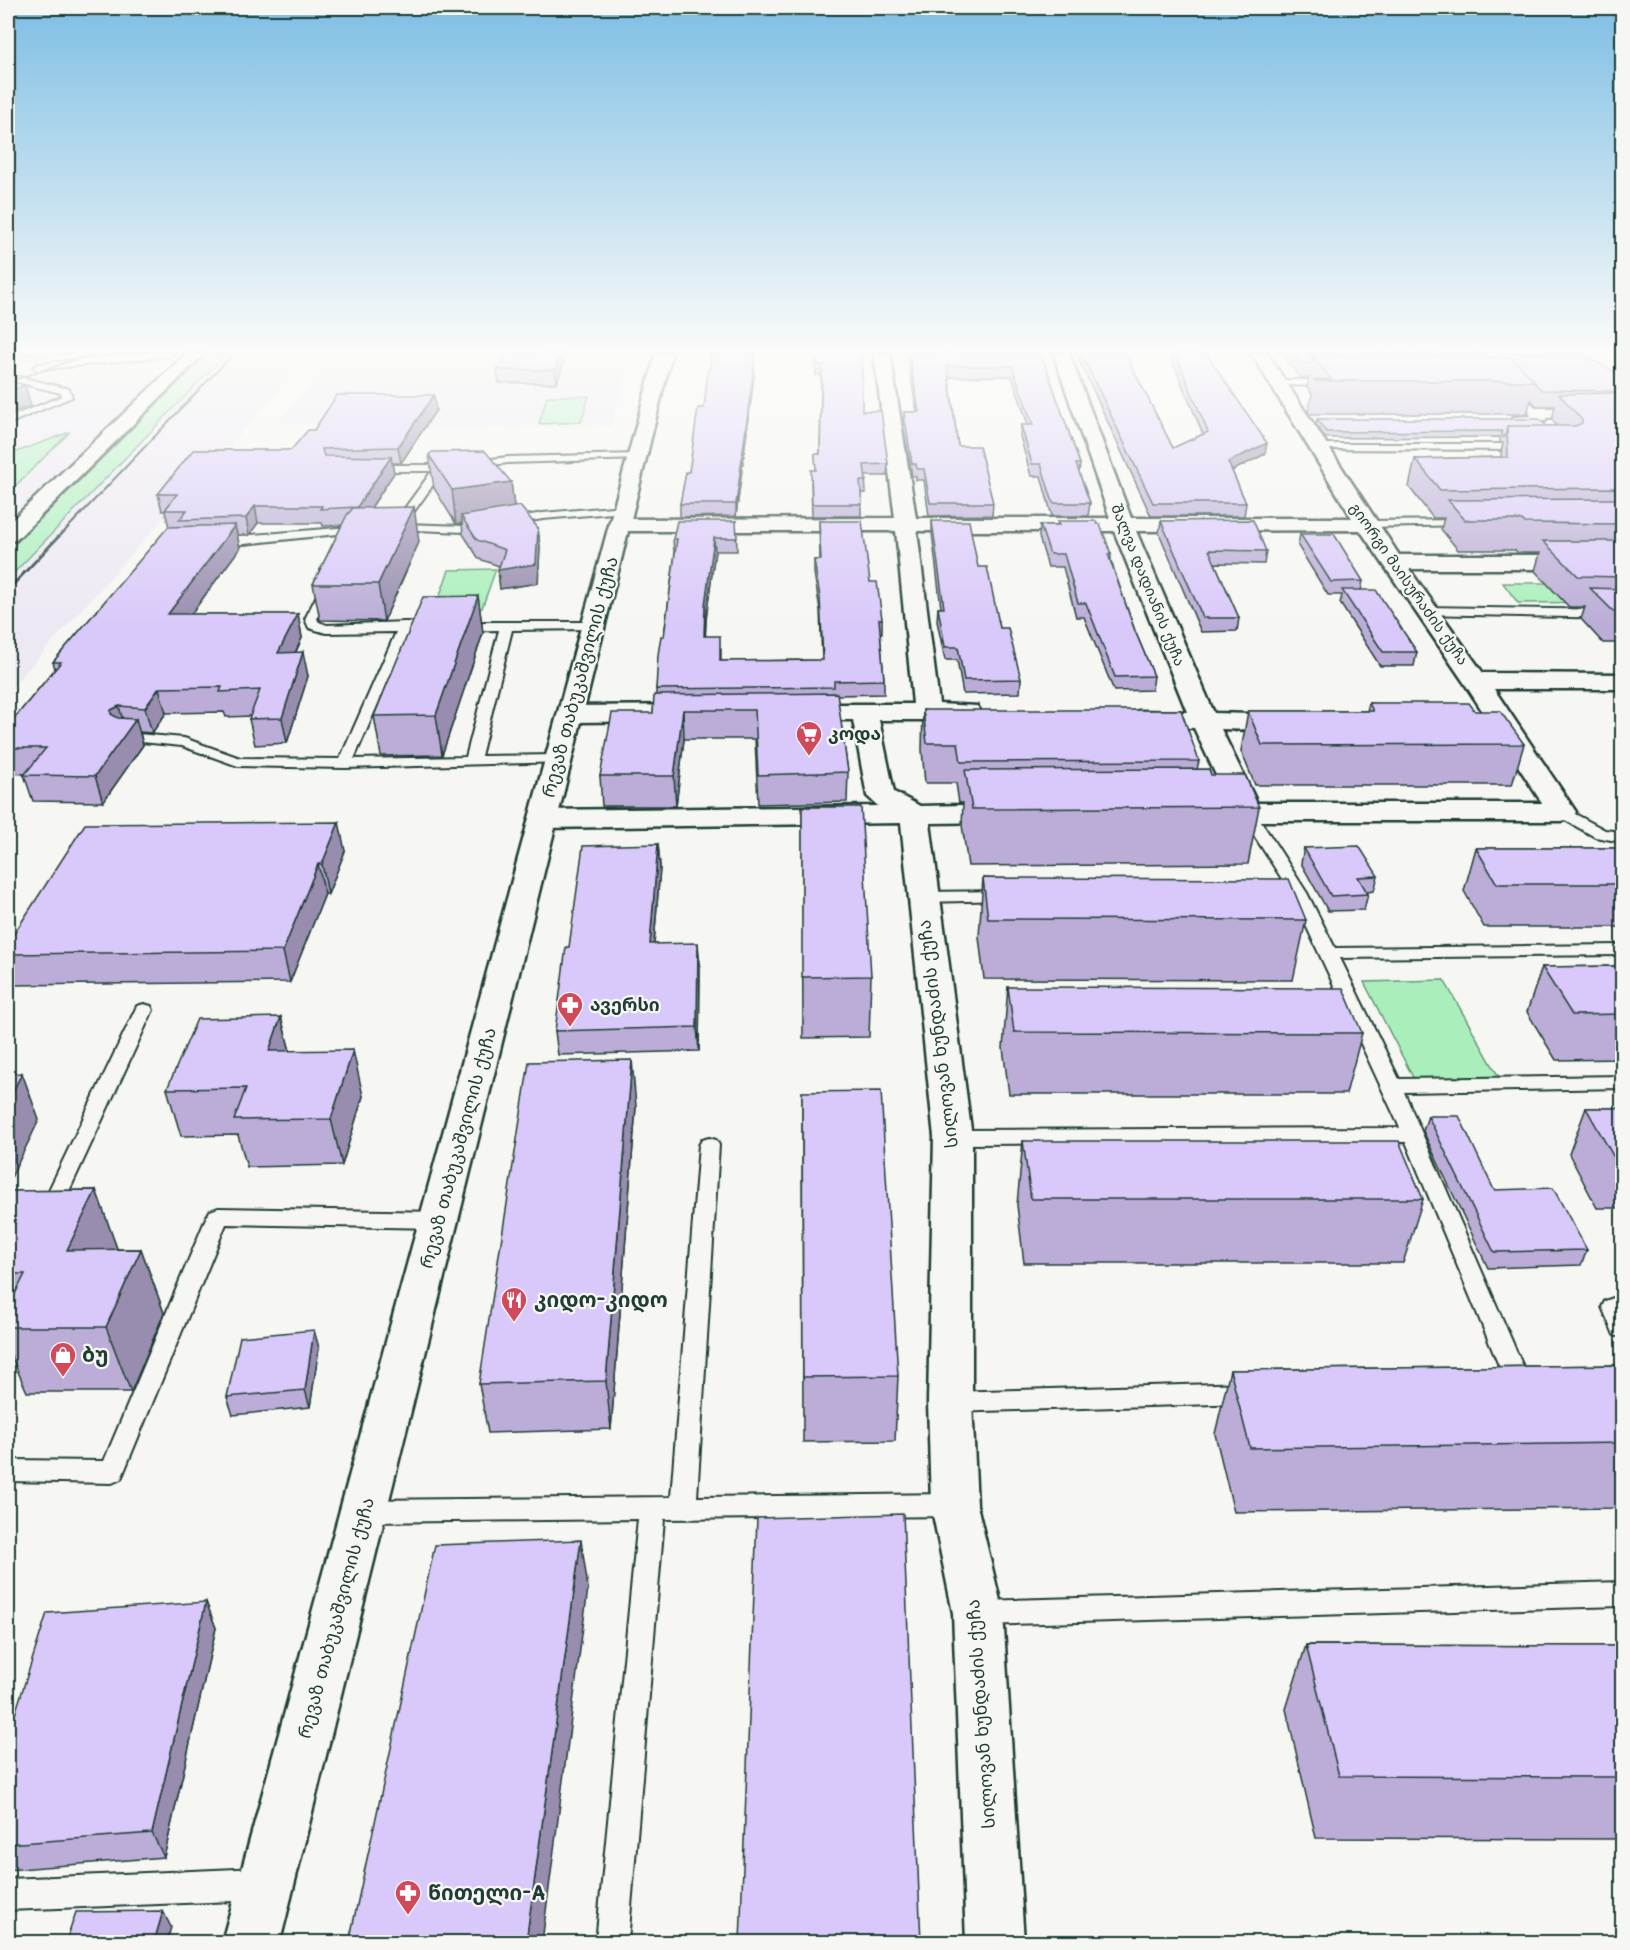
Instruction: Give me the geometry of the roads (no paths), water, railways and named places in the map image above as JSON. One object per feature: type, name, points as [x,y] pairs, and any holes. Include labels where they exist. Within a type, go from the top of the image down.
[{"type":"street","points":[[8,536],[103,444]]},
{"type":"street","name":"რევაზ თაბუკაშვილის ქუჩა","points":[[252,1942],[640,444]]},
{"type":"street","points":[[895,444],[927,711]]},
{"type":"street","name":"შალვა დადიანის ქუჩა","points":[[1094,444],[1123,526],[1204,722],[1247,812]]},
{"type":"street","name":"გიორგი მაისურაძის ქუჩა","points":[[1317,444],[1366,524],[1476,681],[1562,812]]},
{"type":"street","points":[[622,517],[906,524],[1123,526],[1366,524]]},
{"type":"street","points":[[1393,562],[1623,562]]},
{"type":"street","points":[[1476,681],[1623,681]]},
{"type":"street","points":[[864,711],[881,796],[914,813]]},
{"type":"street","points":[[571,714],[723,712]]},
{"type":"street","points":[[770,712],[996,713]]},
{"type":"street","points":[[1112,718],[1321,723]]},
{"type":"street","points":[[1187,812],[1562,812]]},
{"type":"street","name":"სილოვან ხუნდაძის ქუჩა","points":[[914,813],[922,897],[953,1137],[950,1402],[954,1505],[978,1613],[995,1942]]},
{"type":"street","points":[[543,819],[1033,813]]},
{"type":"lane","points":[[1318,447],[1533,447]]},
{"type":"lane","points":[[364,468],[440,468],[508,460],[637,457]]},
{"type":"lane","points":[[346,547],[380,528],[440,468]]},
{"type":"lane","points":[[207,542],[254,541],[314,532],[380,528],[464,529],[543,516],[622,517]]},
{"type":"lane","points":[[1366,524],[1479,523]]},
{"type":"lane","points":[[331,578],[311,619],[314,625],[326,629],[405,626],[594,626]]},
{"type":"lane","points":[[1426,611],[1623,614]]},
{"type":"lane","points":[[345,764],[405,626]]},
{"type":"lane","points":[[472,761],[507,626]]},
{"type":"lane","points":[[126,737],[184,741],[238,762],[345,764],[559,759]]},
{"type":"lane","points":[[1247,812],[1299,893],[1392,1086],[1518,1386]]},
{"type":"lane","points":[[1562,812],[1601,834],[1623,837]]},
{"type":"lane","points":[[1275,893],[1299,893]]},
{"type":"lane","points":[[922,897],[1028,896]]},
{"type":"lane","points":[[1329,954],[1623,950]]},
{"type":"lane","points":[[8,1224],[44,1223],[144,1010]]},
{"type":"lane","points":[[1392,1086],[1623,1082]]},
{"type":"lane","points":[[953,1137],[1411,1135]]},
{"type":"lane","points":[[683,1508],[709,1145]]},
{"type":"lane","points":[[8,1471],[112,1472],[218,1216],[439,1220]]},
{"type":"lane","points":[[1623,1304],[1613,1307],[1623,1329]]},
{"type":"lane","points":[[950,1402],[1270,1392]]},
{"type":"lane","points":[[363,1511],[954,1505]]},
{"type":"lane","points":[[612,1942],[652,1508]]},
{"type":"lane","points":[[978,1613],[1623,1594]]},
{"type":"lane","points":[[8,1895],[267,1884]]},
{"type":"railway","points":[[61,535],[148,444]]},
{"type":"railway","points":[[8,590],[62,533]]},
{"type":"place","name":"კოდა","points":[[809,757]]},
{"type":"place","name":"ავერსი","points":[[570,1028]]},
{"type":"place","name":"კიდო-კიდო","points":[[514,1323]]},
{"type":"place","name":"ბუ","points":[[63,1378]]},
{"type":"place","name":"წითელი-A","points":[[408,1916]]}]
